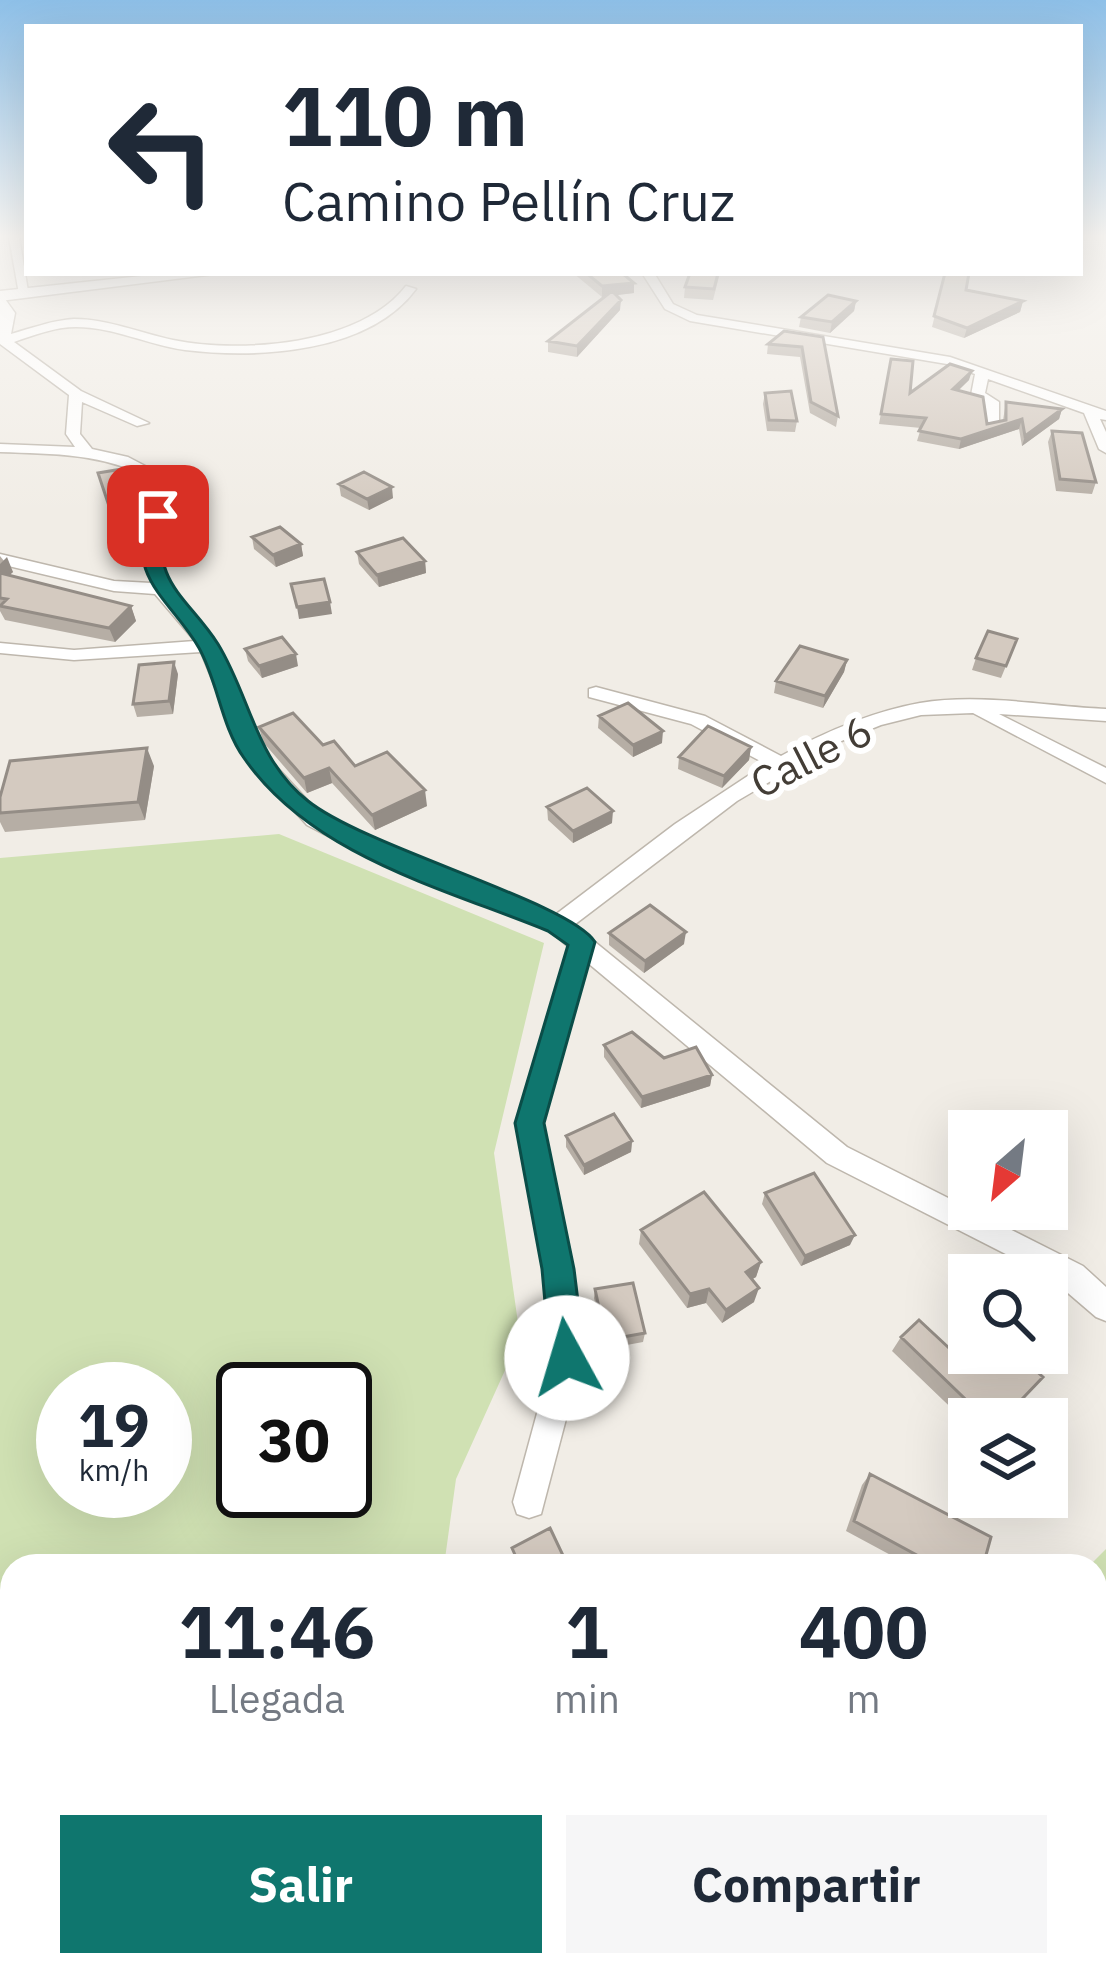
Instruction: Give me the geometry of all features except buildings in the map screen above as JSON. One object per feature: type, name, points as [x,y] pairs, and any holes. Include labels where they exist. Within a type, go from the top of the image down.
[{"type":"street","points":[[4,341],[6,329]]},
{"type":"street","points":[[4,341],[53,329]]},
{"type":"street","points":[[111,329],[206,347],[319,338],[355,329]]},
{"type":"street","points":[[780,329],[950,361],[1098,414],[1106,449]]},
{"type":"street","points":[[4,341],[76,394],[142,423]]},
{"type":"street","points":[[982,373],[978,395],[992,402],[992,427]]},
{"type":"street","points":[[76,394],[73,434],[86,451]]},
{"type":"street","points":[[0,448],[86,451],[145,467],[160,478],[164,495],[151,537],[160,589],[208,646],[252,753],[314,820],[368,848],[570,933],[837,1155],[1073,1276],[1106,1306]]},
{"type":"street","points":[[0,559],[114,586],[160,589]]},
{"type":"street","points":[[0,648],[74,655],[208,646]]},
{"type":"street","points":[[596,693],[698,720],[751,743],[783,765]]},
{"type":"street","name":"Calle 6","points":[[570,933],[691,821],[783,765],[881,719],[922,709],[1106,715]]},
{"type":"street","points":[[974,710],[1106,776]]},
{"type":"street","points":[[529,1502],[567,1358],[558,1269],[530,1123],[570,933]]},
{"type":"green space","points":[[279,834],[544,943],[494,1153],[520,1337],[456,1479],[446,1554],[0,1554],[0,858]]},
{"type":"route","points":[[158,516],[151,537],[160,589],[208,646],[252,753],[299,806],[314,820],[368,848],[558,925],[582,942],[530,1123],[558,1269],[567,1358]]}]
